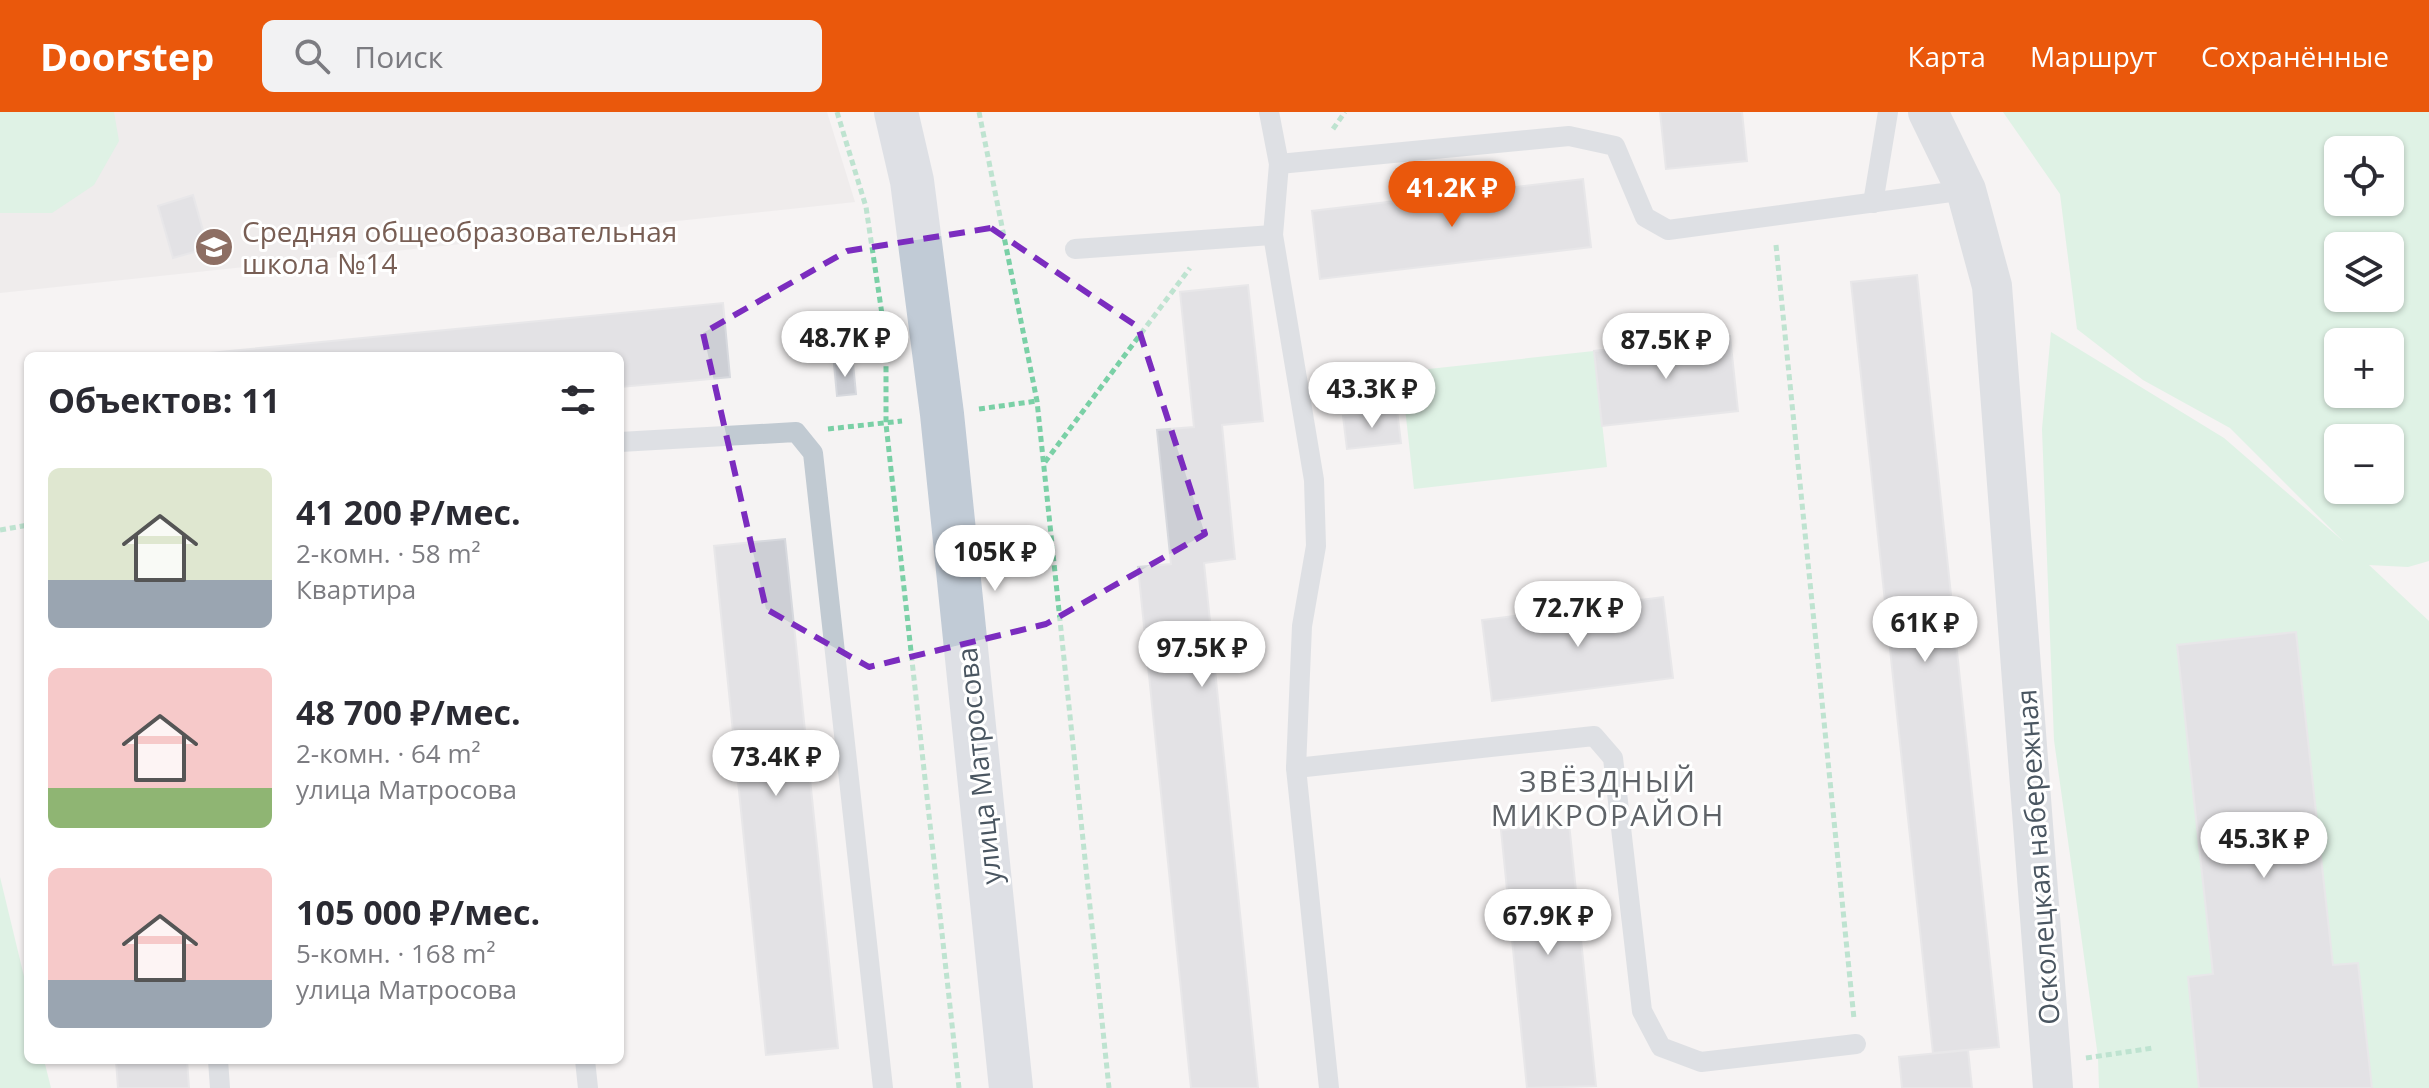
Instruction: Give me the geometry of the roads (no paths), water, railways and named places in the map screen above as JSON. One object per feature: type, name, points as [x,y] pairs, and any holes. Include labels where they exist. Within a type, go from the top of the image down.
[{"type":"main road","name":"улица Матросова","points":[[896,112],[912,181],[942,414],[1011,1088]]},
{"type":"street","name":"Осколецкая набережная","points":[[1928,112],[1966,190],[1992,286],[2053,1075]]},
{"type":"lane","points":[[1269,112],[1279,164],[1273,235],[1314,493],[1316,546],[1302,626],[1296,768],[1329,1088]]},
{"type":"lane","points":[[1873,203],[1888,112]]},
{"type":"lane","points":[[1279,164],[1569,136],[1589,138],[1615,146],[1645,217],[1668,230],[1966,190]]},
{"type":"lane","points":[[1075,249],[1273,235]]},
{"type":"lane","points":[[624,442],[796,432],[813,453],[883,1088]]},
{"type":"lane","points":[[1296,768],[1594,736],[1613,758],[1642,1011],[1661,1047],[1701,1062],[1856,1044]]},
{"type":"lane","points":[[218,1064],[220,1088]]},
{"type":"lane","points":[[585,1064],[588,1088]]},
{"type":"place","name":"Средняя общеобразовательная школа №14","points":[[214,247]]},
{"type":"district","name":"ЗВЁЗДНЫЙ МИКРОРАЙОН","points":[[1608,797]]}]
